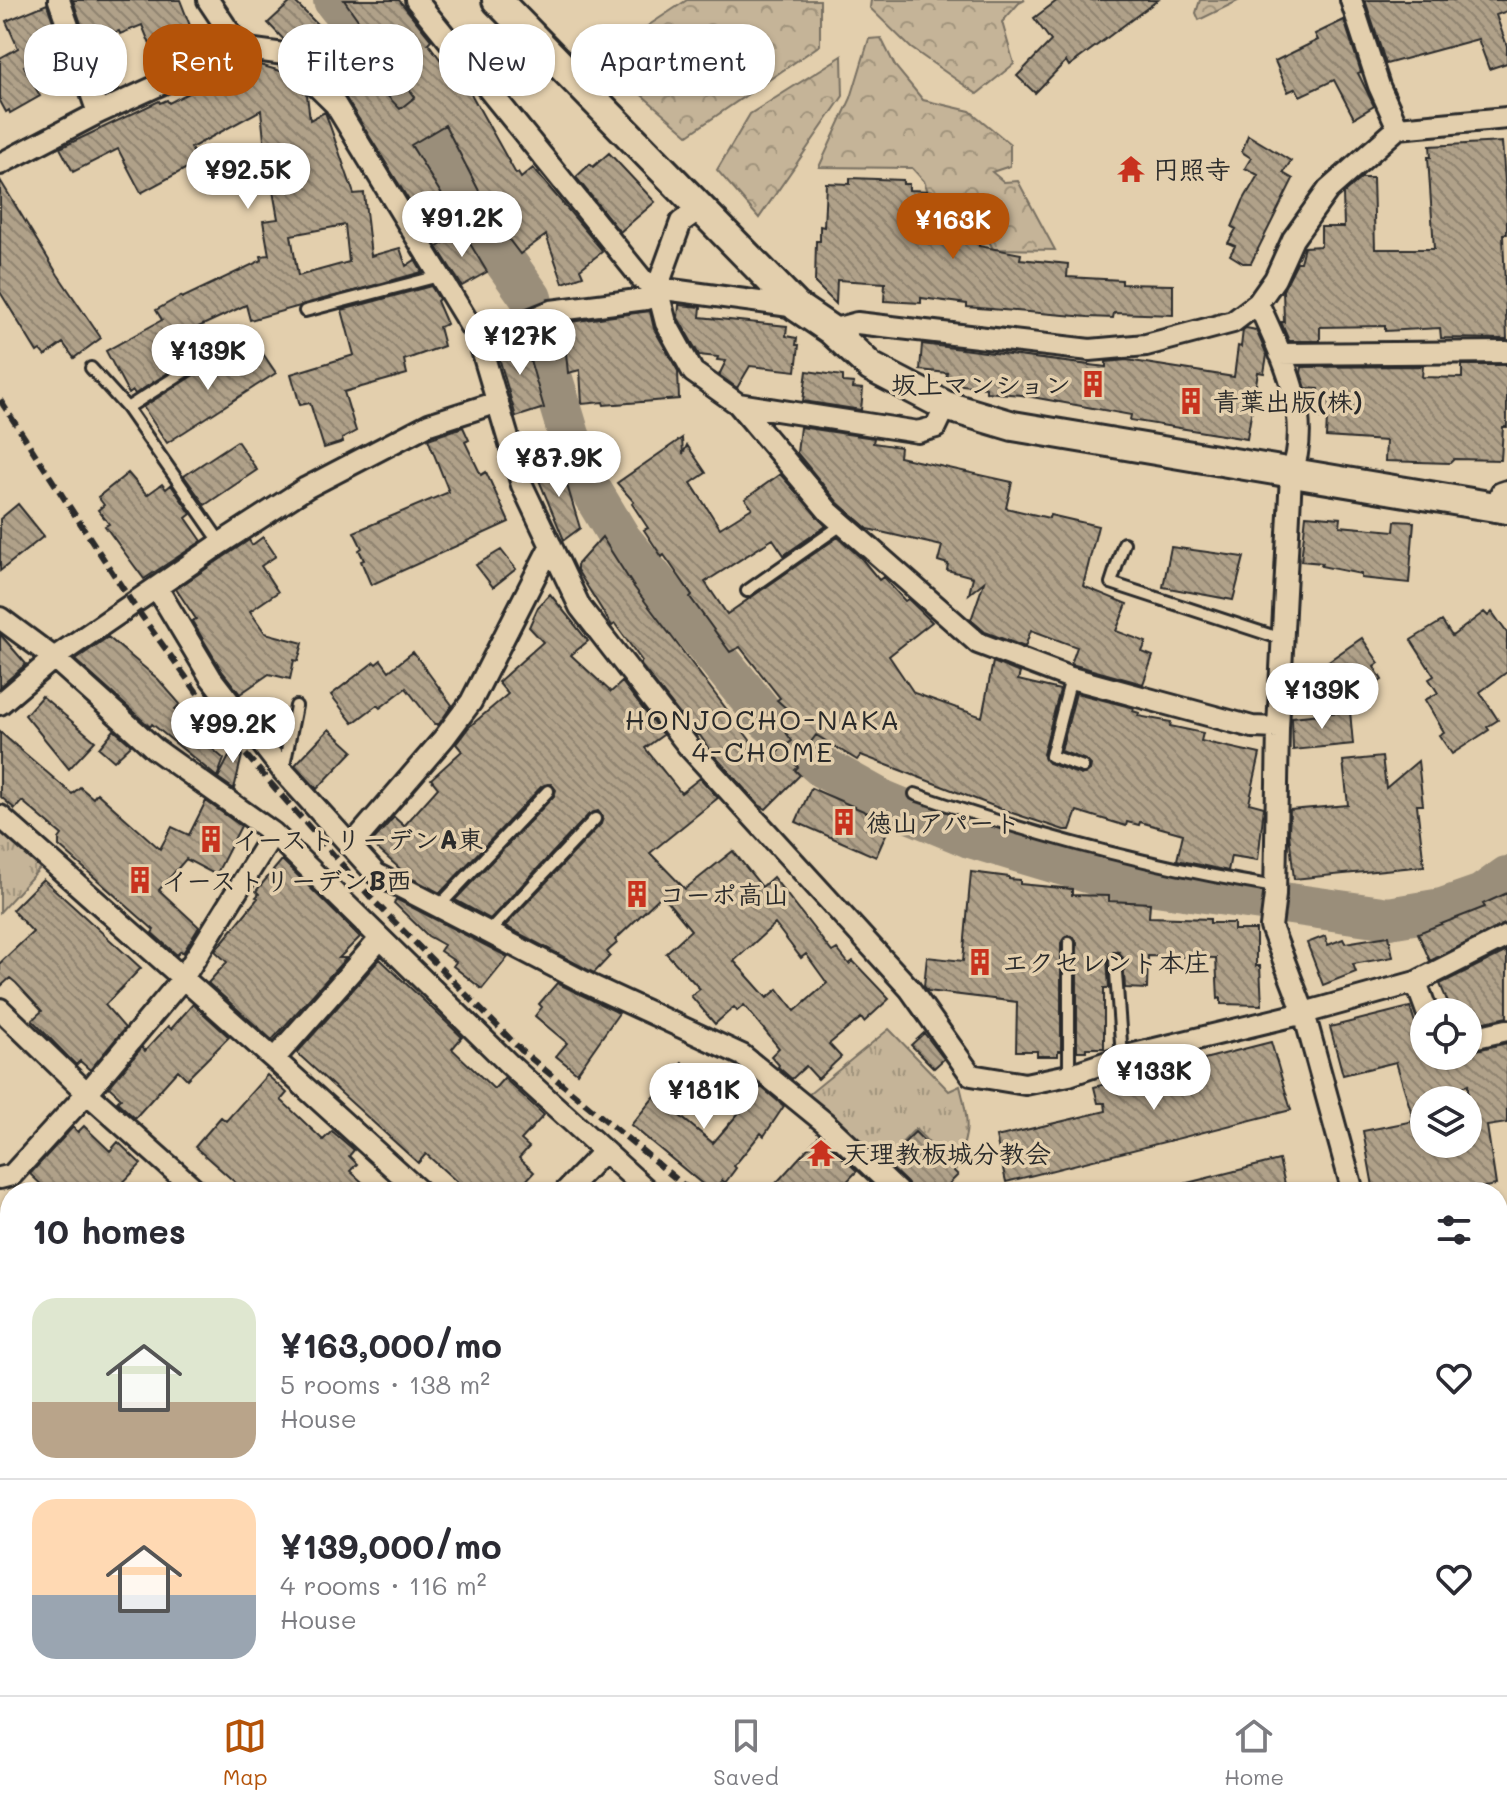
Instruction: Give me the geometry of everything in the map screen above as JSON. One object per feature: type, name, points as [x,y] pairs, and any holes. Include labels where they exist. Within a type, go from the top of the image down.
[{"type":"street","points":[[59,0],[98,113]]},
{"type":"street","points":[[208,0],[224,24]]},
{"type":"street","points":[[416,0],[642,279],[657,288],[797,307]]},
{"type":"street","points":[[497,0],[797,307],[831,330],[871,367],[946,406],[1038,432],[1291,475],[1503,502]]},
{"type":"street","points":[[1351,0],[1379,86],[1398,128]]},
{"type":"street","points":[[262,51],[284,54],[335,104],[479,340],[522,485],[580,607],[689,747],[910,989],[971,1075],[1025,1084],[1069,1075],[1122,1057],[1416,982],[1507,936]]},
{"type":"street","points":[[0,164],[143,92]]},
{"type":"street","points":[[831,330],[857,323],[1090,350],[1146,345],[1233,322],[1258,303],[1275,279],[1293,239],[1328,190],[1398,128],[1507,118]]},
{"type":"street","points":[[479,340],[551,311],[646,299],[657,288],[681,222],[702,207]]},
{"type":"street","points":[[657,288],[666,323],[693,372],[738,404],[829,512],[978,643],[1071,678],[1252,727],[1278,728]]},
{"type":"street","points":[[1258,303],[1296,395],[1299,453],[1291,475],[1278,728],[1275,891],[1271,927],[1304,1013],[1350,1182]]},
{"type":"street","points":[[1280,354],[1507,352]]},
{"type":"street","points":[[0,704],[54,658],[306,488],[415,431],[498,402]]},
{"type":"street","points":[[738,404],[918,432],[936,427],[946,406]]},
{"type":"street","points":[[351,846],[471,702],[551,545]]},
{"type":"street","points":[[157,588],[211,678],[283,771],[376,874],[590,985],[742,1055],[824,1122],[887,1182]]},
{"type":"street","points":[[0,618],[54,658],[155,749],[273,833],[380,939],[638,1182]]},
{"type":"street","points":[[0,816],[409,1182]]},
{"type":"street","points":[[10,1182],[183,978],[273,833]]},
{"type":"street","points":[[274,1059],[380,939]]},
{"type":"street","points":[[1416,982],[1422,998]]},
{"type":"street","points":[[0,1009],[87,1093],[187,1182]]},
{"type":"street","points":[[1482,1036],[1507,1030]]},
{"type":"street","points":[[574,1182],[603,1152]]},
{"type":"lane","points":[[305,311],[439,276]]},
{"type":"lane","points":[[127,408],[223,347]]},
{"type":"lane","points":[[91,368],[127,408],[221,543]]},
{"type":"lane","points":[[747,591],[843,524]]},
{"type":"lane","points":[[1124,543],[1111,583],[1282,639]]},
{"type":"lane","points":[[1071,678],[1051,756],[1083,767]]},
{"type":"lane","points":[[283,771],[296,706]]},
{"type":"lane","points":[[438,907],[548,791]]},
{"type":"lane","points":[[915,794],[1076,846],[1275,891]]},
{"type":"lane","points":[[489,932],[595,819]]},
{"type":"lane","points":[[1069,943],[1069,1075]]},
{"type":"lane","points":[[1115,959],[1122,1057]]},
{"type":"green space","points":[[687,0],[820,0],[820,45],[775,76],[775,24],[651,24]]},
{"type":"green space","points":[[871,0],[1025,0],[1002,22],[1014,64],[977,94],[911,48],[870,8]]},
{"type":"green space","points":[[1200,0],[1238,1],[1199,20],[1196,13]]},
{"type":"green space","points":[[881,38],[895,66],[923,100],[970,111],[1010,144],[1010,166],[992,172],[1004,182],[1018,181],[1055,250],[993,249],[982,228],[939,222],[924,181],[912,168],[819,167],[851,98],[869,39]]},
{"type":"green space","points":[[842,56],[843,96],[759,218],[717,170],[750,114]]},
{"type":"green space","points":[[643,96],[745,96],[688,135]]},
{"type":"green space","points":[[0,832],[40,868],[0,912]]},
{"type":"green space","points":[[889,1029],[949,1091],[960,1086],[967,1128],[956,1169],[915,1129],[879,1167],[808,1095]]},
{"type":"building","points":[[73,0],[180,0],[189,24],[143,24],[143,27],[142,25],[127,31],[127,24],[81,24]]},
{"type":"building","points":[[293,0],[317,24],[278,24],[278,34],[268,23]]},
{"type":"building","points":[[344,0],[399,0],[418,24],[361,24]]},
{"type":"building","points":[[1058,0],[1158,0],[1069,66],[1066,61],[1035,93],[1017,76],[1051,41],[1034,18]]},
{"type":"building","points":[[1365,0],[1507,0],[1507,11],[1496,15],[1507,46],[1507,63],[1489,69],[1478,39],[1386,64]]},
{"type":"building","points":[[47,4],[54,24],[24,24],[24,96],[40,96],[10,113],[9,110],[6,112],[0,101],[0,58],[18,48],[6,21]]},
{"type":"building","points":[[1344,20],[1361,72],[1358,73],[1374,106],[1354,118],[1334,80],[1300,96],[1296,88],[1288,92],[1275,61],[1318,40],[1315,34]]},
{"type":"building","points":[[423,30],[439,58],[439,96],[472,96],[516,174],[521,178],[533,168],[601,249],[602,252],[580,269],[583,276],[563,283],[546,235],[520,254],[494,220],[445,125],[411,145],[442,195],[416,212],[345,96],[387,96],[400,109],[415,97],[423,96]]},
{"type":"building","points":[[262,66],[278,70],[278,96],[307,96],[310,120],[325,112],[354,194],[364,193],[371,256],[400,248],[406,266],[415,260],[422,272],[250,320],[246,305],[194,329],[205,349],[135,394],[133,391],[129,394],[106,351],[162,320],[156,310],[262,260],[261,256],[269,255],[263,221],[278,219],[271,179],[268,180],[261,110],[191,148],[198,162],[141,193],[118,149],[73,172],[60,148],[167,100],[169,103],[183,96],[262,96]],"holes":[[[345,225],[349,262],[298,276],[291,235]]]},
{"type":"building","points":[[1248,135],[1291,161],[1283,173],[1293,179],[1251,263],[1243,263],[1230,255],[1235,246],[1228,243],[1236,229],[1232,227],[1243,201],[1258,175],[1245,168],[1251,158],[1242,152]]},
{"type":"building","points":[[1502,142],[1507,207],[1507,234],[1503,234],[1507,339],[1441,338],[1440,328],[1385,331],[1385,326],[1320,327],[1320,341],[1289,341],[1281,322],[1284,322],[1283,290],[1297,262],[1300,262],[1304,247],[1321,246],[1321,227],[1344,227],[1343,194],[1361,178],[1373,178],[1375,249],[1434,249],[1428,157],[1431,157],[1430,146]]},
{"type":"building","points":[[609,153],[655,202],[620,232],[576,177]]},
{"type":"building","points":[[850,178],[903,180],[903,184],[909,184],[909,190],[931,191],[928,230],[934,230],[934,237],[979,239],[979,246],[1021,254],[1020,259],[1068,264],[1067,277],[1122,280],[1122,284],[1173,285],[1173,315],[1114,313],[1113,318],[1088,317],[967,307],[967,304],[921,298],[921,303],[884,301],[885,283],[837,280],[836,304],[815,283],[816,241],[820,241],[820,226],[824,227],[826,183],[850,184]]},
{"type":"building","points":[[0,180],[101,338],[74,358],[63,343],[45,356],[40,350],[37,352],[0,292]]},
{"type":"building","points":[[463,232],[487,272],[462,286],[437,247]]},
{"type":"building","points":[[431,286],[447,324],[439,327],[444,346],[404,360],[407,374],[344,392],[356,431],[342,439],[343,442],[324,448],[310,403],[300,405],[291,374],[354,355],[342,310]]},
{"type":"building","points":[[679,305],[701,307],[700,317],[787,326],[786,336],[797,338],[796,345],[799,345],[796,371],[750,366],[737,388],[719,375],[726,361],[699,355],[678,318]]},
{"type":"building","points":[[650,311],[654,329],[678,371],[679,399],[582,404],[580,370],[568,373],[563,323]]},
{"type":"building","points":[[1246,328],[1256,330],[1267,355],[1264,373],[1258,372],[1247,439],[1130,420],[1131,415],[1021,395],[986,392],[986,388],[946,383],[947,373],[920,370],[922,344],[1106,367],[1106,362],[1127,360],[1234,377],[1238,346],[1241,347]]},
{"type":"building","points":[[523,336],[544,408],[516,417],[496,347]]},
{"type":"building","points":[[255,342],[276,373],[167,443],[143,407],[213,363],[217,368]]},
{"type":"building","points":[[1462,365],[1507,365],[1507,427],[1503,427],[1501,460],[1454,459],[1450,463],[1385,461],[1386,441],[1326,437],[1327,418],[1317,417],[1319,389],[1306,388],[1301,373],[1302,367],[1423,366],[1422,377],[1462,378]]},
{"type":"building","points":[[807,371],[843,376],[843,382],[854,383],[853,388],[863,389],[861,410],[803,401]]},
{"type":"building","points":[[463,427],[469,440],[465,442],[481,475],[486,472],[509,522],[371,585],[361,561],[364,560],[359,550],[362,548],[354,532],[449,492],[428,439]]},
{"type":"building","points":[[800,427],[874,438],[873,443],[900,447],[899,457],[1012,482],[1006,508],[1098,526],[1083,586],[1127,604],[1116,631],[1146,642],[1142,652],[1153,656],[1143,684],[1071,664],[1077,647],[1031,630],[1025,647],[985,632],[971,620],[984,582],[969,594],[973,577],[947,570],[948,564],[938,561],[942,546],[868,529],[838,503],[797,453]]},
{"type":"building","points":[[682,438],[683,454],[687,445],[706,473],[691,483],[720,528],[752,508],[745,499],[780,474],[826,526],[784,555],[773,539],[705,582],[727,614],[838,537],[879,580],[883,577],[905,601],[908,599],[932,622],[889,656],[914,693],[982,717],[993,662],[1020,673],[1018,680],[1060,690],[1043,754],[1048,763],[1081,775],[1090,770],[1091,765],[1086,760],[1061,751],[1076,693],[1134,708],[1138,716],[1171,722],[1170,726],[1203,733],[1201,741],[1260,754],[1249,803],[1264,807],[1258,860],[1231,856],[1228,871],[1177,860],[1183,834],[1140,822],[1139,825],[1127,822],[1126,826],[1077,811],[1070,830],[1064,830],[861,755],[857,760],[816,735],[795,764],[798,767],[795,770],[800,775],[766,809],[759,805],[711,752],[699,734],[697,736],[640,664],[642,661],[615,624],[612,626],[577,570],[577,565],[602,537],[634,587],[765,760],[792,741],[777,720],[788,710],[777,700],[780,698],[740,647],[730,652],[664,555],[662,557],[644,530],[648,528],[632,504],[634,502],[617,483]]},
{"type":"building","points":[[237,441],[257,470],[205,505],[184,476]]},
{"type":"building","points":[[560,462],[580,528],[564,540],[536,473]]},
{"type":"building","points":[[128,473],[147,495],[162,484],[166,489],[171,485],[191,514],[186,518],[202,541],[144,579],[105,526],[109,524],[98,510],[104,505],[98,497]]},
{"type":"building","points":[[18,504],[44,536],[0,571],[0,519]]},
{"type":"building","points":[[1306,515],[1341,518],[1340,526],[1394,531],[1395,521],[1414,522],[1409,583],[1361,578],[1361,574],[1321,566],[1322,563],[1301,561]]},
{"type":"building","points":[[263,537],[276,556],[261,566],[278,592],[250,611],[265,633],[303,643],[298,661],[294,660],[290,679],[269,674],[240,694],[222,671],[192,621],[196,619],[176,589],[249,540],[252,545]]},
{"type":"building","points":[[1171,547],[1244,557],[1233,600],[1163,587]]},
{"type":"building","points":[[501,550],[516,569],[493,587],[476,565]]},
{"type":"building","points":[[550,594],[588,641],[571,655],[611,692],[622,682],[663,735],[645,748],[681,793],[700,778],[718,798],[650,853],[685,889],[733,851],[762,887],[773,877],[832,952],[837,949],[849,964],[853,961],[889,999],[864,1022],[861,1018],[829,1044],[841,1057],[818,1079],[806,1066],[792,1079],[778,1067],[771,1056],[779,1048],[744,1005],[737,1011],[734,1007],[715,1024],[691,996],[700,989],[666,953],[691,930],[662,895],[615,940],[617,943],[607,952],[610,956],[594,973],[505,926],[601,824],[603,817],[598,811],[589,814],[490,919],[455,900],[554,796],[556,790],[551,784],[542,786],[440,893],[409,877],[371,843],[394,817],[404,826],[438,788],[431,779],[462,751],[456,744],[469,727],[508,694],[498,682],[543,642],[529,627],[538,607]],"holes":[[[775,924],[801,958],[806,954],[827,983],[795,1011],[778,989],[767,998],[734,961]]]},
{"type":"building","points":[[1484,612],[1488,616],[1492,612],[1507,633],[1507,672],[1480,692],[1498,720],[1487,727],[1489,730],[1452,754],[1439,735],[1444,732],[1425,700],[1438,693],[1429,679],[1434,676],[1411,640],[1442,621],[1452,636]]},
{"type":"building","points":[[0,634],[26,664],[0,687]]},
{"type":"building","points":[[108,637],[158,679],[180,704],[175,709],[202,733],[211,744],[209,746],[224,759],[217,777],[152,724],[150,727],[75,660]]},
{"type":"building","points":[[1362,638],[1379,663],[1374,667],[1382,680],[1342,706],[1317,669]]},
{"type":"building","points":[[413,652],[452,705],[439,724],[434,724],[406,688],[353,723],[331,695],[374,662],[376,664],[381,660],[389,671]]},
{"type":"building","points":[[42,696],[95,741],[69,769],[25,715]]},
{"type":"building","points":[[1350,711],[1353,744],[1293,750],[1292,717]]},
{"type":"building","points":[[329,729],[353,751],[317,789],[295,765]]},
{"type":"building","points":[[114,730],[131,745],[114,761],[99,748]]},
{"type":"building","points":[[0,732],[72,794],[80,787],[93,798],[97,793],[160,849],[172,827],[189,835],[206,801],[241,826],[216,875],[186,859],[159,890],[199,927],[183,953],[181,951],[177,955],[152,933],[154,930],[59,846],[62,835],[22,801],[15,809],[0,796]]},
{"type":"building","points":[[239,737],[245,743],[234,789],[218,778]]},
{"type":"building","points":[[1382,757],[1386,788],[1418,761],[1423,805],[1417,805],[1424,866],[1294,879],[1290,810],[1348,805],[1343,761]]},
{"type":"building","name":"徳山アパート","points":[[811,788],[891,823],[876,857],[796,822]]},
{"type":"building","points":[[282,860],[360,937],[339,958],[346,958],[272,1040],[208,983],[227,962],[215,951],[258,898],[256,891]]},
{"type":"building","points":[[971,872],[1009,877],[1020,880],[1020,884],[1072,889],[1072,895],[1109,896],[1109,901],[1150,903],[1149,917],[1210,919],[1210,923],[1234,923],[1234,930],[1256,930],[1256,966],[1260,966],[1262,1005],[1221,1004],[1221,998],[1218,999],[1216,958],[1148,956],[1147,989],[1125,988],[1123,958],[1114,951],[1107,959],[1109,988],[1104,988],[1104,1048],[1077,1051],[1077,943],[1074,937],[1068,935],[1061,943],[1061,1051],[1058,1051],[1058,1056],[1037,1056],[1037,1051],[1016,1051],[1017,1002],[928,991],[924,986],[927,957],[963,961]]},
{"type":"building","points":[[43,879],[141,968],[105,1005],[125,1028],[90,1070],[80,1061],[76,1065],[32,1020],[42,1011],[16,983],[10,978],[0,987],[0,963],[33,932],[12,910]]},
{"type":"building","points":[[1507,893],[1507,923],[1430,961],[1418,933],[1485,907],[1483,904]]},
{"type":"building","points":[[396,899],[508,957],[482,989],[453,966],[456,962],[440,951],[444,945],[428,936],[394,903]]},
{"type":"building","points":[[1325,936],[1328,945],[1343,939],[1345,943],[1389,936],[1393,957],[1353,964],[1356,972],[1323,985],[1307,943]]},
{"type":"building","points":[[1507,951],[1507,1017],[1482,1023],[1482,998],[1446,998],[1440,984]]},
{"type":"building","points":[[380,959],[462,1037],[452,1049],[494,1089],[504,1078],[544,1115],[521,1140],[529,1147],[519,1158],[534,1172],[525,1182],[457,1182],[426,1154],[418,1163],[297,1053]]},
{"type":"building","points":[[557,983],[619,1013],[577,1073],[556,1056],[567,1043],[535,1016],[542,1007],[539,1004]]},
{"type":"building","points":[[193,1004],[229,1037],[187,1079],[178,1070],[135,1118],[117,1102],[121,1098],[109,1087],[142,1047],[145,1051],[168,1026],[171,1029]]},
{"type":"building","points":[[1410,1007],[1410,1070],[1482,1070],[1482,1049],[1507,1043],[1507,1123],[1487,1126],[1496,1182],[1372,1182],[1363,1131],[1410,1122],[1410,1158],[1482,1158],[1482,1086],[1410,1086],[1410,1108],[1396,1062],[1343,1075],[1330,1027]]},
{"type":"building","points":[[924,1033],[944,1059],[934,1068],[911,1045]]},
{"type":"building","points":[[1271,1042],[1291,1110],[1006,1182],[996,1137],[1106,1111],[1105,1103],[1098,1103],[1094,1087]]},
{"type":"building","points":[[682,1063],[698,1076],[674,1111],[713,1143],[761,1087],[784,1106],[764,1136],[761,1133],[734,1166],[736,1168],[726,1182],[700,1182],[631,1125]]},
{"type":"building","points":[[267,1075],[287,1093],[281,1100],[323,1140],[332,1131],[354,1150],[349,1156],[357,1164],[350,1171],[362,1182],[235,1182],[195,1147],[221,1117],[226,1121]]},
{"type":"building","points":[[84,1126],[110,1151],[118,1142],[141,1164],[124,1182],[38,1182],[30,1174],[73,1127],[78,1132]]},
{"type":"building","points":[[915,1132],[958,1175],[951,1182],[906,1182],[885,1162]]},
{"type":"building","name":"天理教板城分教会","points":[[819,1136],[857,1171],[847,1182],[777,1182]]},
{"type":"building","points":[[1279,1160],[1284,1182],[1191,1182]]},
{"type":"waterway","points":[[334,0],[398,81],[476,221],[531,298],[569,435],[589,487],[621,540],[766,718],[824,768],[883,801],[970,837],[1107,878],[1389,918],[1442,909],[1482,895],[1507,877]]},
{"type":"railway","points":[[0,400],[133,604],[225,731],[374,901],[521,1050],[680,1182]]},
{"type":"place","name":"円照寺","points":[[1131,169]]},
{"type":"place","name":"坂上マンション","points":[[1093,384]]},
{"type":"place","name":"青葉出版(株)","points":[[1191,401]]},
{"type":"place","name":"徳山アパート","points":[[844,822]]},
{"type":"place","name":"イーストリーデンA東","points":[[211,839]]},
{"type":"place","name":"イーストリーデンB西","points":[[140,880]]},
{"type":"place","name":"コーポ高山","points":[[637,894]]},
{"type":"place","name":"エクセレント本庄","points":[[980,962]]},
{"type":"place","name":"天理教板城分教会","points":[[821,1153]]},
{"type":"district","name":"HONJOCHO-NAKA 4-CHOME","points":[[763,735]]}]
